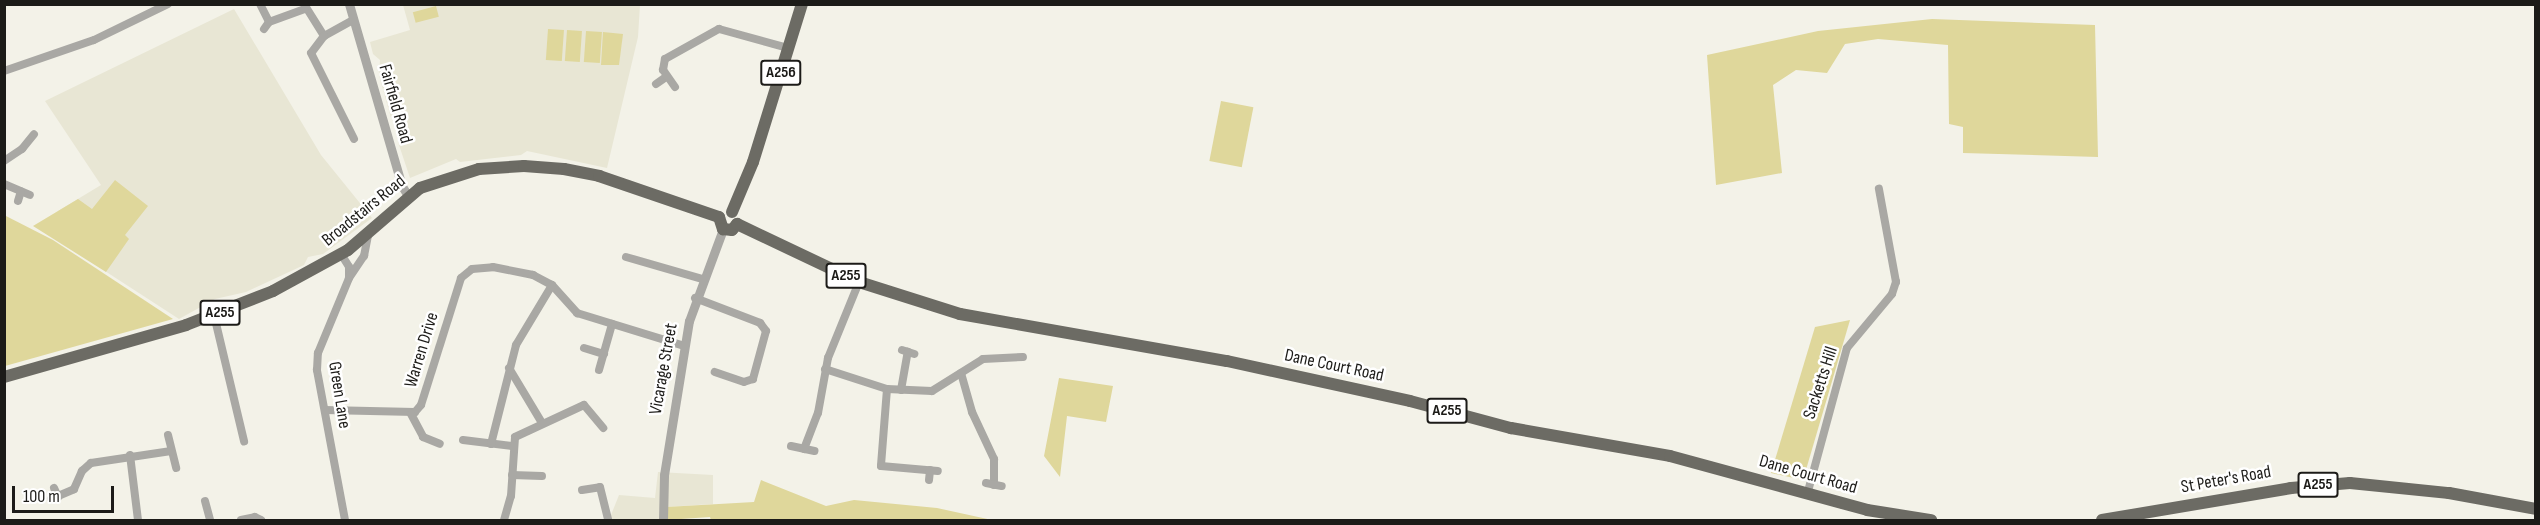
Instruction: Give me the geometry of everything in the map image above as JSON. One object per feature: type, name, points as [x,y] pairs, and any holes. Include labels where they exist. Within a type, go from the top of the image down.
[{"type":"main road","name":"A256","points":[[732,212],[753,162],[802,4]]},
{"type":"main road","name":"Broadstairs Road","points":[[4,377],[214,315],[315,271],[368,235],[408,196],[444,177],[479,169],[524,166],[599,176],[721,223]]},
{"type":"main road","points":[[732,212],[737,224],[732,230],[721,223],[732,212]]},
{"type":"main road","name":"Dane Court Road","points":[[737,224],[859,282],[985,320],[1248,365],[1410,401],[1511,428],[1670,456],[1867,510],[1931,520]]},
{"type":"main road","name":"St Peter's Road","points":[[2102,520],[2291,488],[2350,483],[2448,493],[2535,510]]},
{"type":"street","points":[[4,71],[94,40],[168,4]]},
{"type":"street","points":[[260,4],[267,25],[305,7],[324,36]]},
{"type":"street","name":"Fairfield Road","points":[[349,4],[402,186],[408,196]]},
{"type":"street","points":[[353,20],[324,36],[311,53],[354,139]]},
{"type":"street","points":[[675,87],[666,77],[662,64],[668,55],[719,29],[788,48]]},
{"type":"street","points":[[656,84],[666,77]]},
{"type":"street","points":[[4,161],[22,149],[34,135]]},
{"type":"street","points":[[4,184],[30,195]]},
{"type":"street","name":"Sacketts Hill","points":[[1807,495],[1846,348],[1892,294],[1896,282],[1879,189]]},
{"type":"street","points":[[18,201],[21,191]]},
{"type":"street","name":"Vicarage Street","points":[[663,520],[663,475],[684,346],[695,298],[721,223]]},
{"type":"street","name":"Green Lane","points":[[345,520],[325,410],[318,353],[349,278],[361,262],[368,235]]},
{"type":"street","points":[[341,255],[349,267],[361,262]]},
{"type":"street","points":[[632,256],[702,279]]},
{"type":"street","name":"Green Lane","points":[[349,267],[349,278]]},
{"type":"street","name":"Warren Drive","points":[[325,410],[411,414],[421,405],[460,278],[472,269],[493,267],[533,274],[552,285]]},
{"type":"street","points":[[804,449],[818,413],[825,369],[859,282]]},
{"type":"street","points":[[491,444],[516,345],[552,285],[577,313],[684,346]]},
{"type":"street","points":[[695,298],[760,323],[766,331],[753,379],[744,382],[720,371]]},
{"type":"street","points":[[214,315],[243,441]]},
{"type":"street","points":[[599,370],[612,324]]},
{"type":"street","points":[[584,348],[604,354]]},
{"type":"street","points":[[901,390],[908,352]]},
{"type":"street","points":[[825,369],[887,389],[932,391],[982,359],[1023,357]]},
{"type":"street","points":[[509,369],[542,423]]},
{"type":"street","points":[[961,373],[972,412],[994,459],[994,485]]},
{"type":"street","points":[[887,389],[879,468],[934,471],[929,480]]},
{"type":"street","points":[[504,520],[512,475],[512,446],[515,437],[564,412],[584,405],[603,428]]},
{"type":"street","points":[[596,418],[604,412]]},
{"type":"street","points":[[411,414],[419,433],[440,444]]},
{"type":"street","points":[[168,435],[176,468]]},
{"type":"street","points":[[462,440],[512,446]]},
{"type":"street","points":[[791,446],[814,451]]},
{"type":"street","points":[[54,488],[54,498],[75,489],[82,471],[91,463],[130,455],[171,451]]},
{"type":"street","points":[[130,455],[138,520]]},
{"type":"street","points":[[512,475],[542,476]]},
{"type":"street","points":[[582,490],[600,487],[608,520]]},
{"type":"street","points":[[205,501],[210,520]]},
{"type":"street","points":[[241,520],[255,517],[261,520]]},
{"type":"shaded area","points":[[403,5],[640,5],[638,37],[607,168],[527,151],[521,155],[460,162],[456,159],[410,178],[398,142],[398,124],[391,118],[379,75],[380,60],[373,54],[370,42],[410,30]]},
{"type":"shaded area","points":[[436,6],[439,17],[416,23],[413,12]]},
{"type":"shaded area","points":[[234,9],[321,155],[372,218],[323,254],[308,257],[304,265],[246,292],[215,299],[179,319],[54,238],[58,211],[101,185],[45,101]]},
{"type":"shaded area","points":[[1932,19],[2095,25],[2098,157],[1963,153],[1963,127],[1949,124],[1948,45],[1878,39],[1845,44],[1827,73],[1796,70],[1773,85],[1782,173],[1716,185],[1707,55],[1818,31]]},
{"type":"shaded area","points":[[548,29],[564,30],[562,61],[546,60]]},
{"type":"shaded area","points":[[567,30],[582,31],[580,62],[565,61]]},
{"type":"shaded area","points":[[586,31],[602,32],[600,63],[584,62]]},
{"type":"shaded area","points":[[603,32],[623,34],[619,65],[601,65]]},
{"type":"shaded area","points":[[1221,101],[1253,107],[1242,167],[1209,161]]},
{"type":"shaded area","points":[[115,180],[148,206],[125,235],[129,239],[106,272],[33,226],[78,199],[92,209]]},
{"type":"shaded area","points":[[4,215],[53,240],[173,319],[5,366]]},
{"type":"shaded area","points":[[1850,320],[1803,480],[1771,473],[1815,327]]},
{"type":"shaded area","points":[[1059,378],[1113,386],[1106,422],[1067,416],[1060,477],[1044,456]]},
{"type":"shaded area","points":[[658,472],[713,475],[713,504],[666,507],[664,520],[609,520],[619,495],[655,498]]},
{"type":"shaded area","points":[[761,480],[826,506],[854,500],[937,508],[992,520],[711,520],[710,517],[667,520],[666,507],[754,502]]}]
